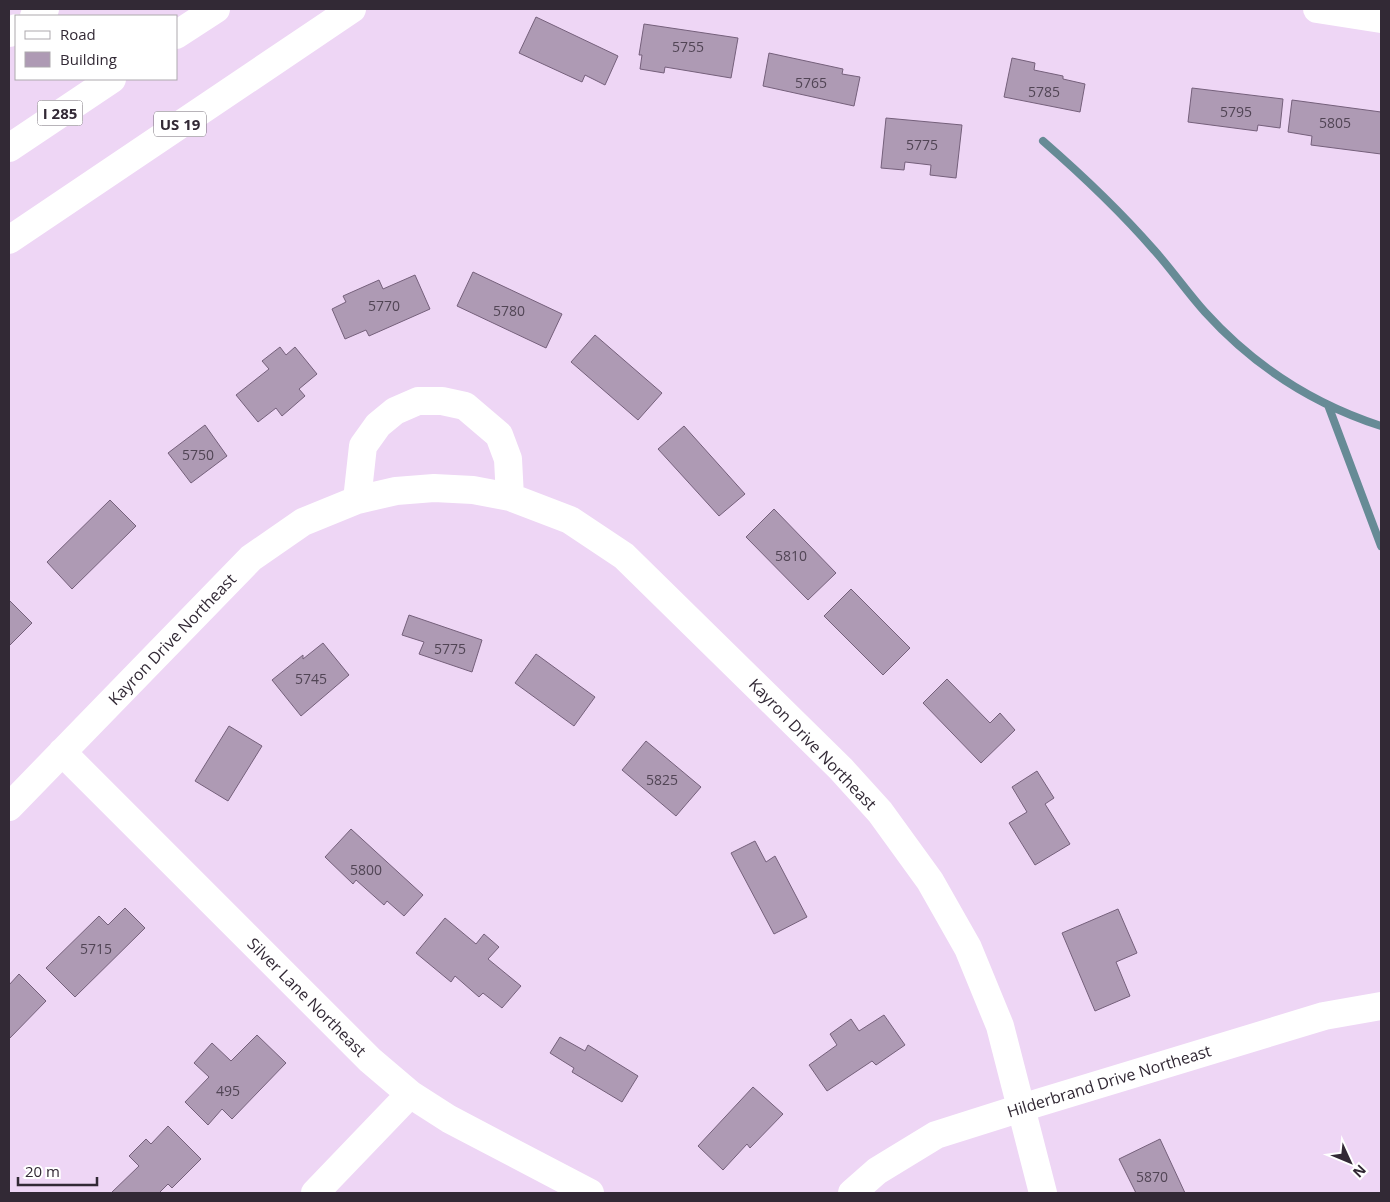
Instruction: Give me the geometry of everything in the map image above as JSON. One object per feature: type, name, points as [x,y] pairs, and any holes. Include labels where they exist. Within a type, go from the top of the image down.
[{"type":"main road","points":[[178,34],[216,9]]},
{"type":"main road","name":"US 19","points":[[9,240],[352,9]]},
{"type":"main road","points":[[1317,9],[1381,19]]},
{"type":"main road","name":"I 285","points":[[9,148],[111,80]]},
{"type":"main road","points":[[357,500],[363,446],[378,426],[395,411],[418,401],[442,401],[465,406],[499,435],[508,459],[510,497]]},
{"type":"main road","name":"Kayron Drive Northeast","points":[[9,807],[251,558],[303,522],[357,500],[396,491],[434,488],[473,490],[510,497],[570,520],[624,556],[841,769],[880,812],[930,881],[968,948],[1000,1026],[1043,1193]]},
{"type":"main road","name":"Silver Lane Northeast","points":[[62,752],[370,1060],[410,1094],[449,1119],[590,1193]]},
{"type":"main road","name":"Hilderbrand Drive Northeast","points":[[852,1193],[877,1171],[936,1135],[1324,1016],[1381,1006]]},
{"type":"main road","points":[[315,1193],[410,1094]]},
{"type":"building","points":[[536,17],[618,56],[605,85],[585,75],[582,82],[519,53]]},
{"type":"building","points":[[644,24],[738,38],[731,78],[665,67],[664,73],[640,69],[642,55],[639,55]]},
{"type":"building","points":[[769,53],[843,69],[842,74],[860,77],[854,106],[763,86]]},
{"type":"building","points":[[1012,58],[1035,63],[1034,70],[1063,76],[1063,79],[1085,84],[1080,112],[1004,97]]},
{"type":"building","points":[[1192,88],[1283,99],[1280,128],[1258,125],[1257,131],[1188,122]]},
{"type":"building","points":[[1292,100],[1381,112],[1381,154],[1311,145],[1312,136],[1288,132]]},
{"type":"building","points":[[886,118],[962,125],[956,178],[930,175],[931,165],[905,162],[904,170],[881,168]]},
{"type":"building","points":[[473,272],[562,314],[546,348],[457,306]]},
{"type":"building","points":[[415,275],[430,309],[369,336],[366,330],[345,339],[332,309],[346,302],[343,296],[379,280],[383,289]]},
{"type":"building","points":[[595,335],[662,393],[638,420],[571,362]]},
{"type":"building","points":[[280,347],[286,355],[295,347],[317,374],[299,389],[305,396],[282,416],[276,408],[258,422],[236,395],[269,369],[262,361]]},
{"type":"building","points":[[205,425],[227,456],[191,483],[168,453]]},
{"type":"building","points":[[684,426],[745,494],[719,516],[658,449]]},
{"type":"building","points":[[110,500],[136,526],[72,589],[47,562]]},
{"type":"building","points":[[774,509],[836,573],[808,600],[746,537]]},
{"type":"building","points":[[851,589],[910,648],[883,675],[824,616]]},
{"type":"building","points":[[9,600],[32,623],[9,646]]},
{"type":"building","points":[[409,615],[482,640],[472,672],[419,654],[424,642],[402,635]]},
{"type":"building","points":[[323,643],[349,675],[301,716],[272,680],[303,655],[303,659]]},
{"type":"building","points":[[536,654],[595,697],[574,726],[515,683]]},
{"type":"building","points":[[947,679],[990,723],[1000,713],[1015,730],[981,763],[923,703]]},
{"type":"building","points":[[229,726],[262,746],[228,801],[195,781]]},
{"type":"building","points":[[646,741],[701,787],[676,816],[622,770]]},
{"type":"building","points":[[1037,771],[1054,798],[1045,804],[1070,844],[1035,865],[1009,823],[1027,812],[1012,787]]},
{"type":"building","points":[[351,829],[423,895],[404,916],[387,901],[384,905],[356,880],[353,884],[325,857]]},
{"type":"building","points":[[755,841],[766,862],[775,856],[807,917],[774,934],[731,853]]},
{"type":"building","points":[[125,908],[145,928],[75,997],[46,968],[99,916],[108,925]]},
{"type":"building","points":[[1118,909],[1137,953],[1116,962],[1130,996],[1095,1011],[1062,933]]},
{"type":"building","points":[[445,918],[476,944],[484,934],[499,947],[488,959],[521,986],[502,1008],[483,993],[479,997],[455,976],[451,982],[416,953]]},
{"type":"building","points":[[19,974],[46,1001],[9,1039],[9,985]]},
{"type":"building","points":[[884,1015],[905,1045],[876,1065],[872,1061],[827,1091],[809,1065],[837,1045],[830,1034],[851,1019],[859,1031]]},
{"type":"building","points":[[257,1035],[286,1063],[232,1119],[222,1109],[208,1125],[185,1102],[209,1077],[194,1063],[212,1043],[231,1061]]},
{"type":"building","points":[[560,1037],[585,1051],[588,1045],[638,1076],[622,1102],[572,1072],[574,1068],[550,1053]]},
{"type":"building","points":[[753,1087],[783,1114],[750,1148],[747,1144],[723,1170],[698,1146]]},
{"type":"building","points":[[168,1126],[201,1159],[172,1188],[168,1184],[159,1193],[111,1193],[139,1166],[129,1156],[146,1139],[151,1144]]},
{"type":"building","points":[[1160,1139],[1185,1193],[1136,1193],[1119,1159]]},
{"type":"waterway","points":[[1043,141],[1128,221],[1205,312],[1243,349],[1285,381],[1308,394],[1356,417],[1381,426]]},
{"type":"waterway","points":[[1328,405],[1381,546]]}]
